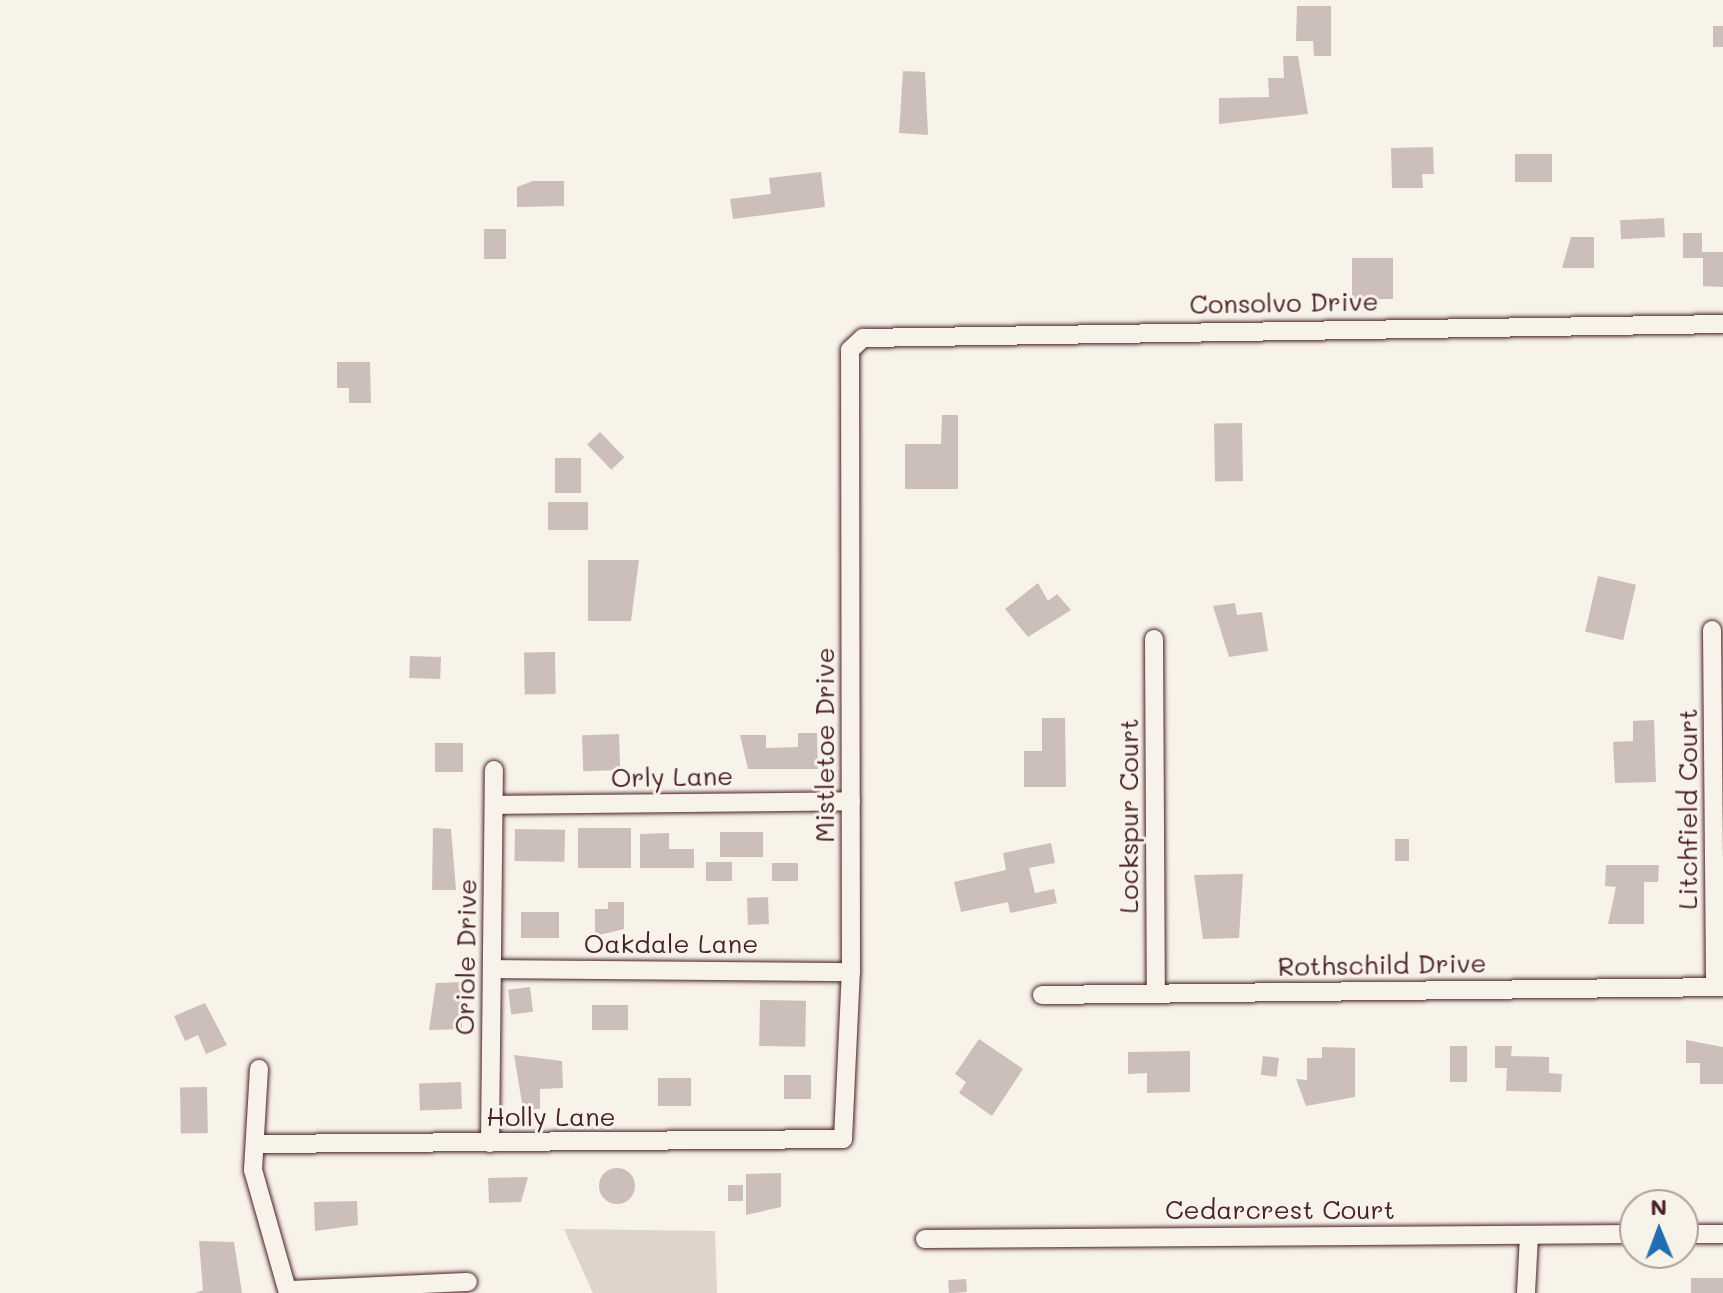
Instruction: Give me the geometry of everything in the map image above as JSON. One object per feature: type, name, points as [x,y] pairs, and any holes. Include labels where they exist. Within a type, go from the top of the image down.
[{"type":"street","name":"Consolvo Drive","points":[[850,350],[881,334],[1723,324]]},
{"type":"street","name":"Mistletoe Drive","points":[[843,1139],[851,972],[850,350]]},
{"type":"street","name":"Litchfield Court","points":[[1712,630],[1719,987]]},
{"type":"street","name":"Lockspur Court","points":[[1154,639],[1156,993]]},
{"type":"street","name":"Oriole Drive","points":[[490,1143],[494,770]]},
{"type":"street","name":"Orly Lane","points":[[494,805],[851,801]]},
{"type":"street","name":"Oakdale Lane","points":[[492,969],[851,972]]},
{"type":"street","name":"Rothschild Drive","points":[[1042,995],[1719,987]]},
{"type":"street","points":[[259,1069],[259,1144],[253,1170],[258,1199],[289,1291],[468,1282]]},
{"type":"street","name":"Holly Lane","points":[[259,1144],[843,1139]]},
{"type":"street","name":"Cedarcrest Court","points":[[925,1239],[1619,1234]]},
{"type":"street","points":[[1699,1234],[1723,1234]]},
{"type":"street","points":[[1526,1293],[1529,1235]]},
{"type":"shaded area","points":[[564,1229],[715,1231],[717,1293],[593,1293]]},
{"type":"building","points":[[1297,6],[1331,6],[1331,56],[1314,56],[1313,41],[1296,41]]},
{"type":"building","points":[[1713,26],[1723,26],[1723,47],[1713,47]]},
{"type":"building","points":[[1283,56],[1298,56],[1308,114],[1219,124],[1219,98],[1269,97],[1268,78],[1284,78]]},
{"type":"building","points":[[903,71],[925,72],[928,135],[899,133]]},
{"type":"building","points":[[1433,147],[1434,174],[1422,174],[1423,188],[1392,188],[1391,148]]},
{"type":"building","points":[[1515,154],[1552,154],[1552,182],[1515,182]]},
{"type":"building","points":[[821,172],[825,207],[733,219],[730,199],[771,194],[769,178]]},
{"type":"building","points":[[533,181],[564,181],[564,206],[517,207],[517,187]]},
{"type":"building","points":[[1664,218],[1665,237],[1621,239],[1620,220]]},
{"type":"building","points":[[484,229],[506,229],[506,259],[484,259]]},
{"type":"building","points":[[1683,233],[1702,233],[1702,252],[1723,252],[1723,287],[1703,286],[1703,258],[1683,258]]},
{"type":"building","points":[[1571,237],[1594,237],[1594,268],[1562,268]]},
{"type":"building","points":[[1352,258],[1393,258],[1393,299],[1352,299]]},
{"type":"building","points":[[337,362],[370,362],[371,403],[349,403],[349,388],[337,388]]},
{"type":"building","points":[[942,415],[958,415],[958,489],[905,489],[905,444],[941,444]]},
{"type":"building","points":[[1214,423],[1242,423],[1243,481],[1215,481]]},
{"type":"building","points":[[600,432],[624,457],[611,470],[587,445]]},
{"type":"building","points":[[555,458],[581,458],[581,493],[555,493]]},
{"type":"building","points":[[548,502],[588,502],[588,530],[548,530]]},
{"type":"building","points":[[588,560],[639,560],[631,621],[588,621]]},
{"type":"building","points":[[1598,576],[1636,585],[1623,640],[1585,632]]},
{"type":"building","points":[[1038,583],[1048,601],[1057,594],[1071,610],[1028,637],[1005,609]]},
{"type":"building","points":[[1235,603],[1237,615],[1262,612],[1268,651],[1229,657],[1213,606]]},
{"type":"building","points":[[555,652],[556,694],[525,695],[524,653]]},
{"type":"building","points":[[410,656],[441,657],[440,679],[409,678]]},
{"type":"building","points":[[1042,718],[1065,718],[1066,787],[1024,787],[1024,751],[1042,751]]},
{"type":"building","points":[[1654,720],[1656,782],[1615,783],[1613,742],[1633,741],[1633,721]]},
{"type":"building","points":[[798,733],[817,733],[818,769],[748,769],[740,735],[766,735],[766,748],[798,747]]},
{"type":"building","points":[[619,734],[620,770],[583,771],[582,735]]},
{"type":"building","points":[[435,743],[463,743],[463,772],[435,772]]},
{"type":"building","points":[[433,828],[451,829],[456,890],[432,890]]},
{"type":"building","points":[[578,828],[631,828],[631,868],[578,868]]},
{"type":"building","points":[[515,829],[565,830],[564,862],[514,861]]},
{"type":"building","points":[[720,832],[763,832],[763,857],[720,857]]},
{"type":"building","points":[[669,833],[669,849],[694,849],[694,868],[640,868],[640,834]]},
{"type":"building","points":[[1395,839],[1409,839],[1409,861],[1395,861]]},
{"type":"building","points":[[1051,843],[1055,863],[1029,868],[1035,893],[1054,889],[1057,903],[1010,913],[1008,902],[961,912],[954,882],[1006,870],[1003,853]]},
{"type":"building","points":[[706,862],[732,862],[732,881],[706,881]]},
{"type":"building","points":[[772,863],[798,863],[798,881],[772,881]]},
{"type":"building","points":[[1606,865],[1659,865],[1658,882],[1644,882],[1644,924],[1608,924],[1616,887],[1605,886]]},
{"type":"building","points":[[1243,874],[1239,938],[1203,939],[1194,875]]},
{"type":"building","points":[[768,897],[769,924],[748,925],[747,898]]},
{"type":"building","points":[[608,902],[624,902],[624,929],[595,936],[595,909],[608,909]]},
{"type":"building","points":[[521,912],[559,912],[559,938],[521,938]]},
{"type":"building","points":[[461,982],[462,1029],[429,1030],[436,983]]},
{"type":"building","points":[[530,987],[533,1012],[511,1014],[508,990]]},
{"type":"building","points":[[760,1000],[806,1001],[805,1047],[759,1046]]},
{"type":"building","points":[[205,1003],[227,1045],[206,1054],[198,1035],[185,1041],[174,1016]]},
{"type":"building","points":[[592,1005],[628,1005],[628,1030],[592,1030]]},
{"type":"building","points":[[979,1039],[1023,1069],[992,1116],[959,1093],[966,1082],[955,1074]]},
{"type":"building","points":[[1686,1040],[1723,1047],[1723,1084],[1700,1084],[1700,1063],[1686,1063]]},
{"type":"building","points":[[1450,1046],[1467,1046],[1467,1082],[1450,1082]]},
{"type":"building","points":[[1495,1046],[1512,1046],[1511,1056],[1549,1057],[1549,1073],[1562,1074],[1561,1092],[1506,1091],[1507,1068],[1495,1068]]},
{"type":"building","points":[[1322,1047],[1355,1048],[1355,1097],[1306,1106],[1296,1079],[1307,1080],[1307,1058],[1322,1058]]},
{"type":"building","points":[[1190,1051],[1190,1092],[1147,1093],[1147,1073],[1128,1074],[1128,1052]]},
{"type":"building","points":[[514,1055],[562,1061],[563,1088],[540,1089],[540,1109],[523,1109]]},
{"type":"building","points":[[1263,1056],[1279,1058],[1277,1077],[1261,1075]]},
{"type":"building","points":[[784,1075],[811,1075],[811,1099],[784,1099]]},
{"type":"building","points":[[658,1078],[691,1078],[691,1106],[658,1106]]},
{"type":"building","points":[[461,1082],[462,1109],[420,1110],[419,1083]]},
{"type":"building","points":[[180,1087],[207,1087],[208,1133],[181,1133]]},
{"type":"building","points":[[617,1168],[630,1173],[635,1186],[630,1199],[617,1204],[604,1199],[599,1186],[604,1173]]},
{"type":"building","points":[[781,1173],[781,1207],[746,1215],[746,1174]]},
{"type":"building","points":[[528,1177],[521,1202],[489,1203],[488,1178]]},
{"type":"building","points":[[728,1185],[743,1185],[743,1201],[728,1201]]},
{"type":"building","points":[[357,1201],[358,1225],[315,1231],[314,1202]]},
{"type":"building","points":[[199,1241],[234,1242],[242,1293],[195,1293],[203,1290]]},
{"type":"building","points":[[1691,1278],[1723,1278],[1723,1293],[1691,1293]]},
{"type":"building","points":[[966,1279],[967,1292],[949,1293],[948,1280]]}]
